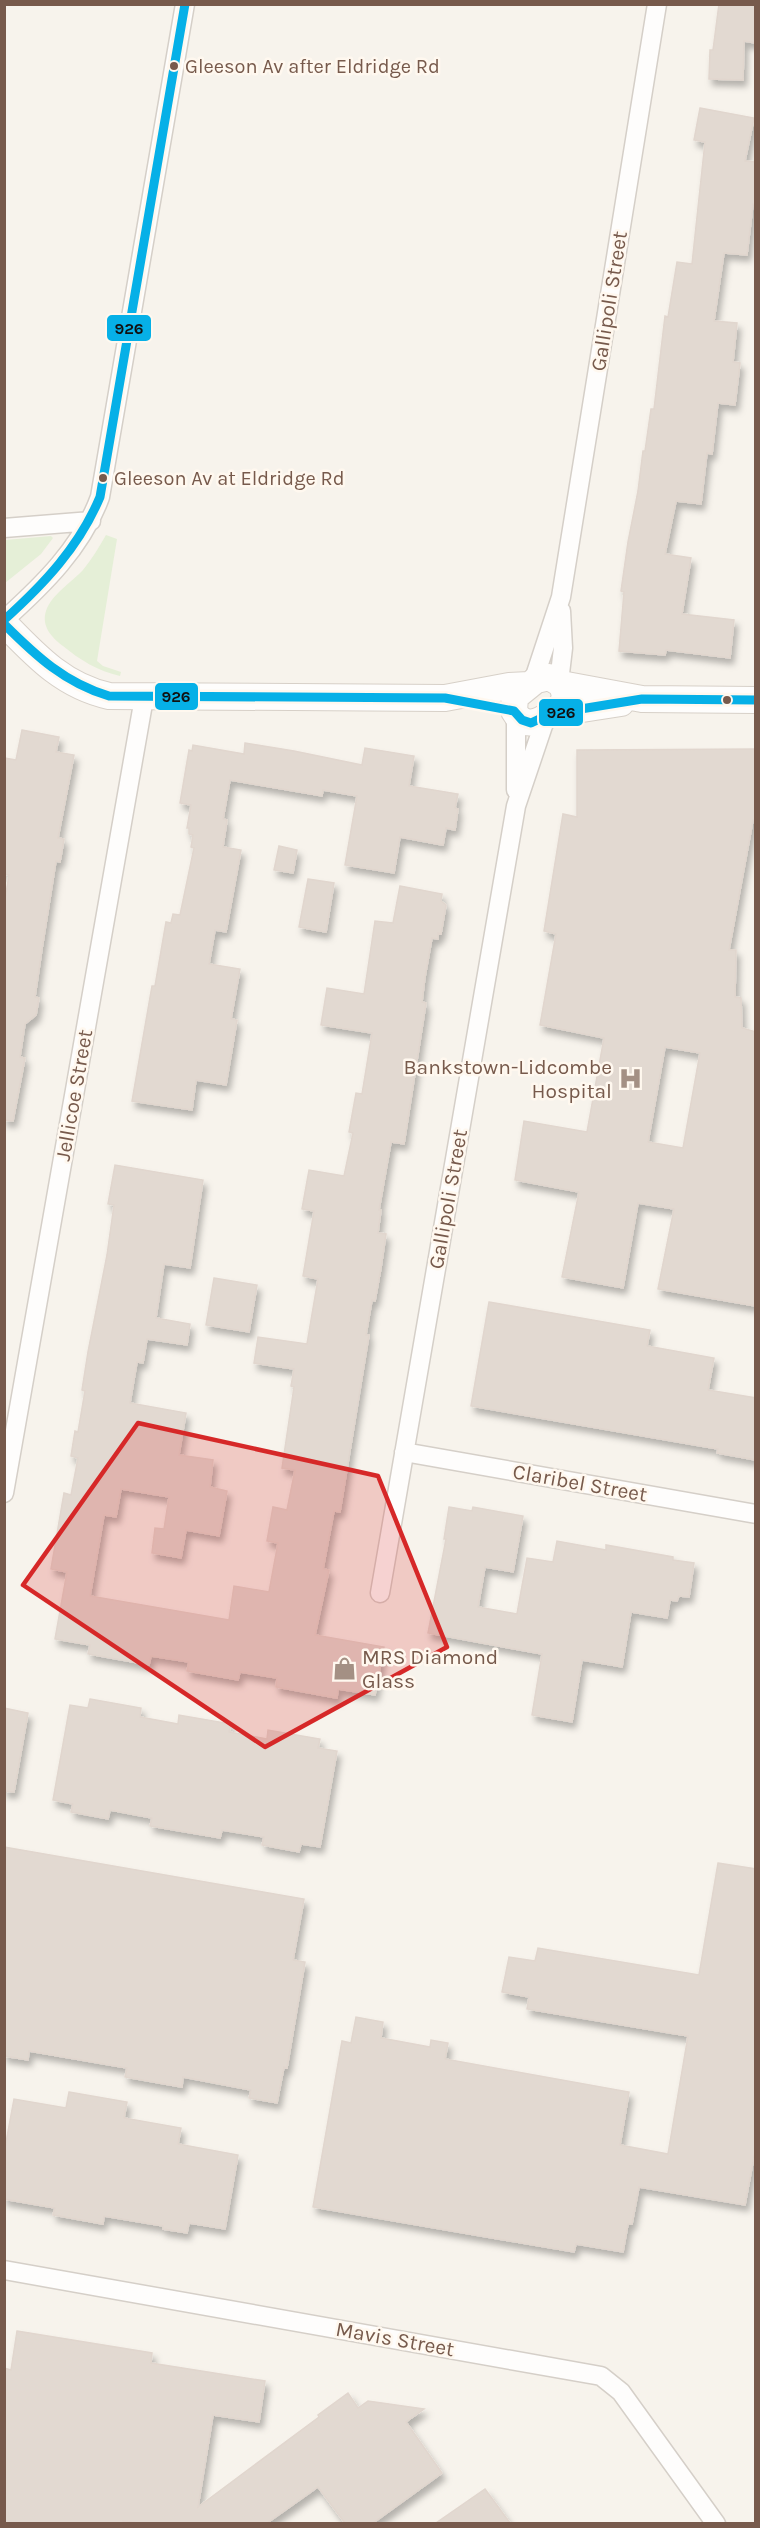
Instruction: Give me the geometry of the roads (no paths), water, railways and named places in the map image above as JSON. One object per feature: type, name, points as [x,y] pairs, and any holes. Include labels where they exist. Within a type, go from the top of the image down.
[{"type":"street","points":[[185,4],[100,497],[91,521],[63,561],[4,622],[44,663],[68,681],[94,693],[109,696],[445,699],[515,713],[523,721],[530,723],[540,722],[561,706],[564,699],[560,683]]},
{"type":"street","name":"Gallipoli Street","points":[[531,684],[561,597],[657,4]]},
{"type":"street","points":[[4,528],[91,521]]},
{"type":"street","name":"Gallipoli Street","points":[[560,683],[563,648],[561,597]]},
{"type":"street","points":[[445,699],[509,686],[531,684],[549,677],[560,683],[642,699]]},
{"type":"street","points":[[515,713],[515,697],[531,684]]},
{"type":"street","name":"Jellicoe Street","points":[[4,1493],[144,698]]},
{"type":"street","points":[[548,715],[642,699],[756,700]]},
{"type":"street","name":"Gallipoli Street","points":[[515,713],[516,806]]},
{"type":"street","name":"Gallipoli Street","points":[[380,1593],[516,806],[548,715]]},
{"type":"street","name":"Claribel Street","points":[[404,1452],[756,1514]]},
{"type":"street","name":"Mavis Street","points":[[4,2271],[601,2376],[621,2392],[716,2523]]},
{"type":"place","name":"Gleeson Av after Eldridge Rd","points":[[174,66]]},
{"type":"place","name":"Gleeson Av at Eldridge Rd","points":[[103,478]]},
{"type":"place","name":"Bankstown-Lidcombe Hospital","points":[[630,1079]]},
{"type":"place","name":"MRS Diamond Glass","points":[[344,1669]]}]
